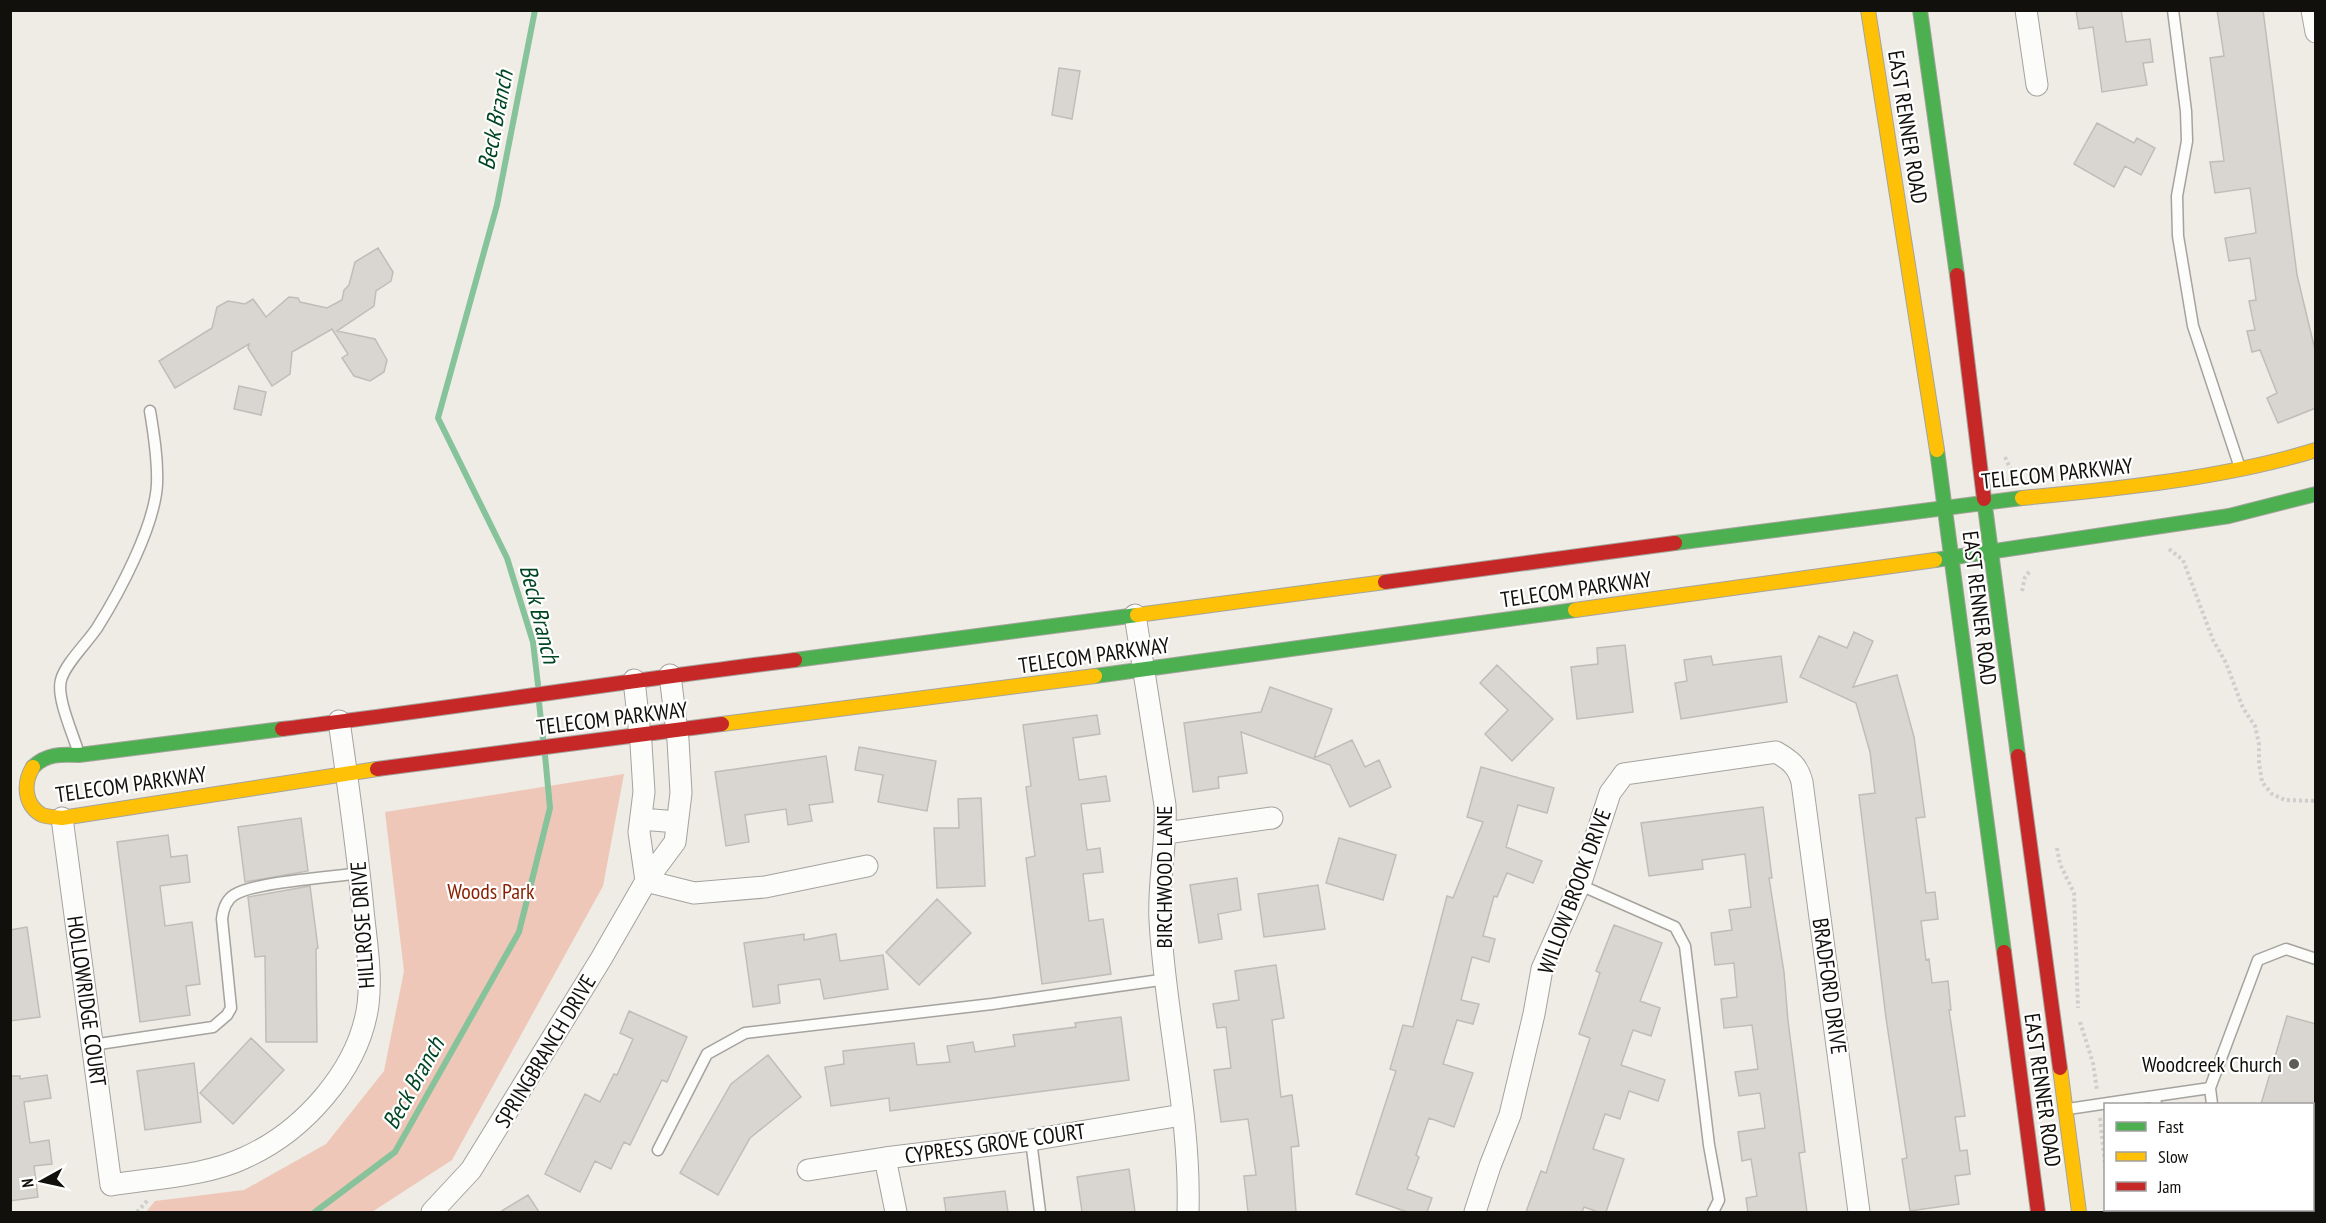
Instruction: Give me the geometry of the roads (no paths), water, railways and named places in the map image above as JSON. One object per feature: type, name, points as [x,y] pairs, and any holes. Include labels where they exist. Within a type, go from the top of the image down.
[{"type":"street","name":"EAST RENNER ROAD","points":[[1868,10],[1946,507],[2038,1212]]},
{"type":"street","name":"EAST RENNER ROAD","points":[[1920,10],[1961,300],[1984,502],[2079,1212]]},
{"type":"street","points":[[2026,10],[2037,85]]},
{"type":"street","points":[[2312,10],[2316,32]]},
{"type":"street","name":"TELECOM PARKWAY","points":[[2316,450],[2291,458],[2240,468],[2107,490],[1984,502],[670,675],[473,705],[79,755],[51,755],[38,761],[28,774],[25,791],[33,807],[45,816],[62,818],[346,774],[1143,670],[1952,558],[2229,516],[2316,494]]},
{"type":"street","name":"BIRCHWOOD LANE","points":[[1135,615],[1165,805],[1166,833],[1160,882],[1160,921],[1186,1148],[1188,1212]]},
{"type":"street","name":"SPRINGBRANCH DRIVE","points":[[432,1212],[471,1170],[602,959],[646,881],[675,842],[681,793],[670,675]]},
{"type":"street","points":[[634,680],[644,792],[639,832],[646,881],[694,893],[765,887],[867,866]]},
{"type":"street","name":"HILLROSE DRIVE","points":[[111,1185],[209,1169],[243,1159],[273,1143],[301,1122],[325,1096],[344,1068],[359,1039],[368,1006],[369,963],[360,873],[339,721]]},
{"type":"street","name":"WILLOW BROOK DRIVE","points":[[1475,1212],[1510,1114],[1542,969],[1580,885],[1610,793],[1624,774],[1776,753],[1792,762]]},
{"type":"street","name":"BRADFORD DRIVE","points":[[1792,762],[1800,773],[1802,782],[1858,1212]]},
{"type":"street","name":"HOLLOWRIDGE COURT","points":[[62,818],[111,1185]]},
{"type":"street","points":[[1166,833],[1272,818]]},
{"type":"street","points":[[640,819],[678,822]]},
{"type":"street","name":"CYPRESS GROVE COURT","points":[[808,1170],[1031,1140],[1182,1115]]},
{"type":"street","points":[[885,1158],[896,1212]]},
{"type":"lane","points":[[2173,10],[2187,131],[2177,196],[2178,236],[2193,326],[2240,468]]},
{"type":"lane","points":[[79,755],[62,699],[61,680],[110,607],[133,561],[150,516],[157,486],[156,447],[150,411]]},
{"type":"lane","points":[[92,1045],[213,1027],[227,1015],[231,1008],[222,919],[228,900],[235,894],[266,886],[360,873]]},
{"type":"lane","points":[[1580,885],[1675,927],[1685,946],[1709,1145],[1719,1200],[1713,1212]]},
{"type":"lane","points":[[2212,1103],[2210,1088],[2258,960],[2286,949],[2316,959]]},
{"type":"lane","points":[[658,1150],[707,1054],[745,1033],[992,1004],[1167,979]]},
{"type":"lane","points":[[2121,1103],[2155,1100],[2210,1088]]},
{"type":"lane","points":[[2065,1110],[2104,1105]]},
{"type":"lane","points":[[1031,1140],[1040,1212]]},
{"type":"waterway","name":"Beck Branch","points":[[535,10],[497,205],[438,418],[507,558],[533,642],[538,685]]},
{"type":"waterway","name":"Beck Branch","points":[[539,702],[543,739]]},
{"type":"waterway","name":"Beck Branch","points":[[315,1212],[395,1152],[519,932],[550,808],[545,755]]},
{"type":"place","name":"Woodcreek Church","points":[[2294,1064]]},
{"type":"park label","name":"Woods Park","points":[[491,891]]}]
